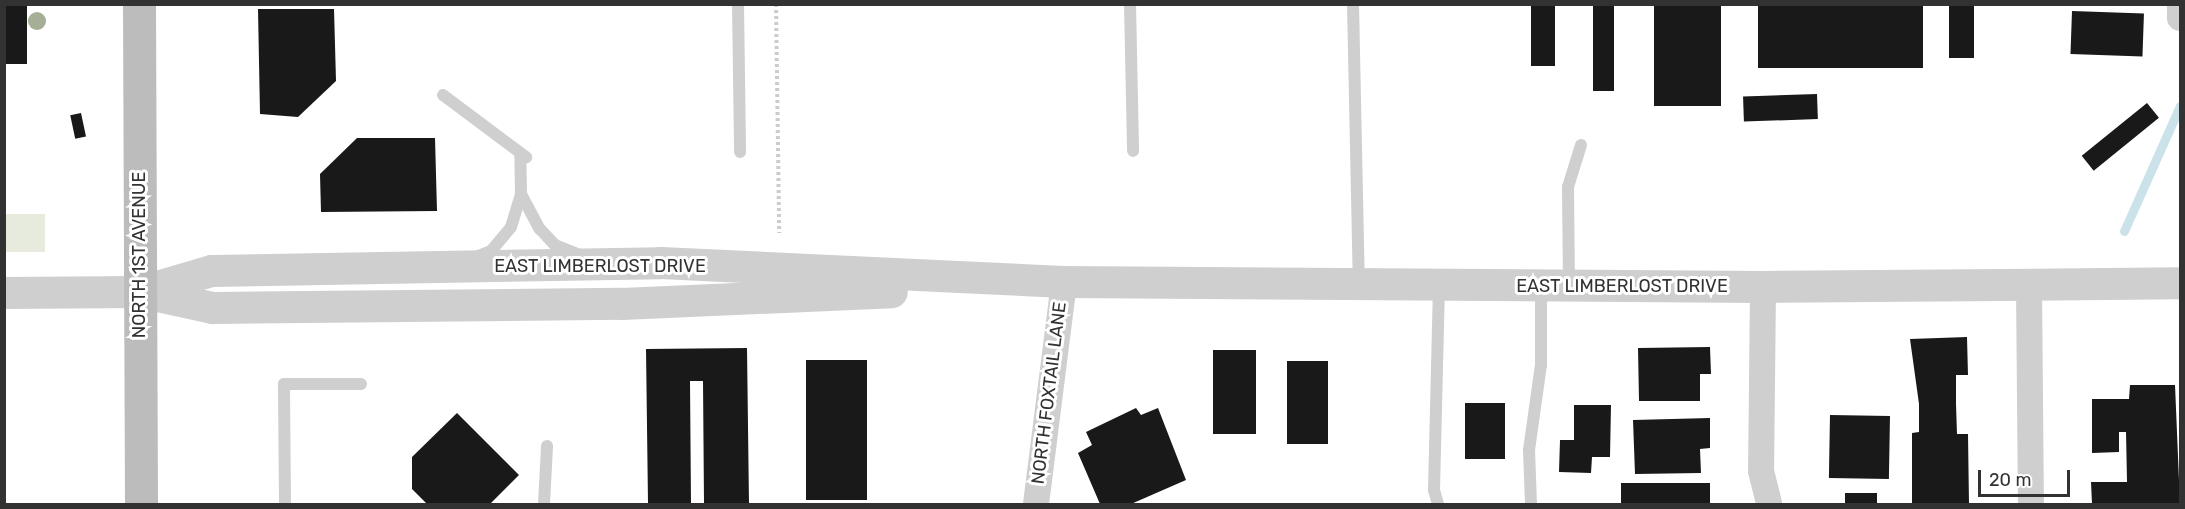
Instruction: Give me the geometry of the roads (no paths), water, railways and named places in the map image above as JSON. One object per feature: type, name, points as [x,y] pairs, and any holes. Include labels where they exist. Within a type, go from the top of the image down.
[{"type":"main road","name":"NORTH 1ST AVENUE","points":[[139,4],[141,504]]},
{"type":"street","points":[[2180,4],[2181,18]]},
{"type":"street","name":"EAST LIMBERLOST DRIVE","points":[[140,292],[212,271],[615,264],[1064,282],[1763,287],[2181,283]]},
{"type":"street","name":"EAST LIMBERLOST DRIVE","points":[[4,293],[140,292],[213,308],[441,308],[765,300],[1064,282]]},
{"type":"street","name":"NORTH FOXTAIL LANE","points":[[1036,504],[1064,282]]},
{"type":"street","points":[[2029,284],[2031,504]]},
{"type":"street","points":[[1763,287],[1761,471],[1769,504]]},
{"type":"lane","points":[[738,4],[740,152]]},
{"type":"lane","points":[[1130,4],[1133,151]]},
{"type":"lane","points":[[1353,4],[1359,284]]},
{"type":"lane","points":[[443,95],[523,156],[521,194],[507,235],[491,251],[448,266]]},
{"type":"lane","points":[[1531,504],[1529,450],[1568,187],[1581,144]]},
{"type":"lane","points":[[521,194],[555,244],[615,264]]},
{"type":"lane","points":[[1438,504],[1434,490],[1439,285]]},
{"type":"lane","points":[[285,504],[284,384],[361,384]]},
{"type":"lane","points":[[544,504],[547,446]]},
{"type":"waterway","points":[[2124,231],[2180,106]]}]
